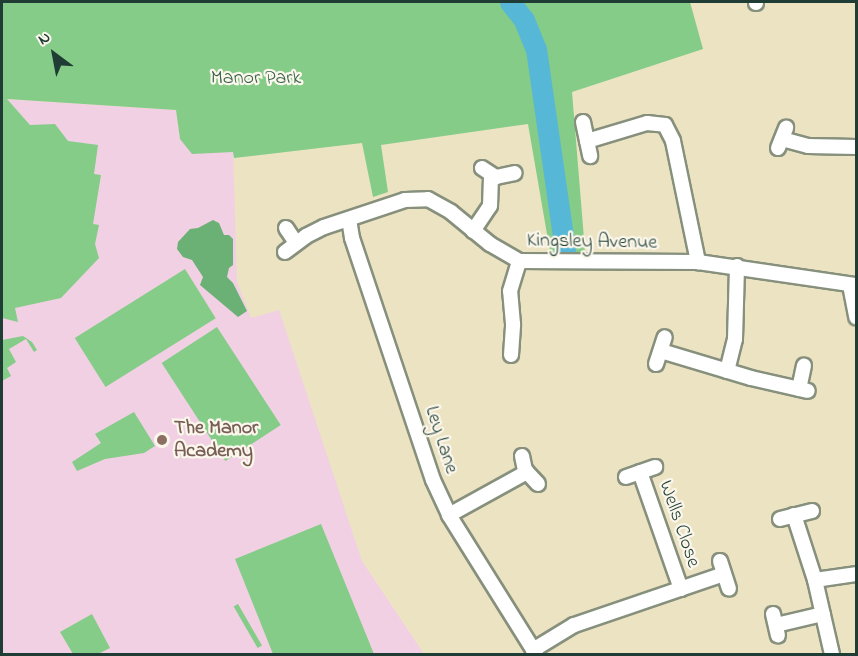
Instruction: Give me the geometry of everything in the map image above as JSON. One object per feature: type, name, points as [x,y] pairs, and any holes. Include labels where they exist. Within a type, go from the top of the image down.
[{"type":"street","points":[[583,122],[590,156]]},
{"type":"street","points":[[587,141],[647,123],[665,125],[673,141],[698,262]]},
{"type":"street","points":[[782,138],[808,146],[856,147]]},
{"type":"street","points":[[473,231],[490,206],[487,172],[515,172]]},
{"type":"street","name":"Kingsley Avenue","points":[[286,228],[290,247],[324,227],[405,200],[428,199],[451,212],[507,256],[519,261],[698,262],[737,266],[786,277],[853,285]]},
{"type":"street","name":"Ley Lane","points":[[349,219],[352,238],[432,480],[449,515],[534,652]]},
{"type":"street","points":[[511,355],[513,324],[510,291],[519,261]]},
{"type":"street","points":[[728,371],[735,339],[737,266]]},
{"type":"street","points":[[853,285],[856,317]]},
{"type":"street","points":[[665,338],[659,358],[728,371],[804,390],[804,366]]},
{"type":"street","points":[[522,456],[527,472],[538,484]]},
{"type":"street","name":"Wells Close","points":[[626,477],[655,467]]},
{"type":"street","points":[[449,515],[527,472]]},
{"type":"street","name":"Wells Close","points":[[640,472],[681,589]]},
{"type":"street","points":[[780,519],[812,511]]},
{"type":"street","points":[[794,515],[815,580],[832,654]]},
{"type":"street","points":[[534,652],[574,625],[681,589],[722,568],[729,588]]},
{"type":"street","points":[[815,580],[856,574]]},
{"type":"street","points":[[776,624],[823,614]]},
{"type":"shaded area","name":"The Manor Academy","points":[[2,99],[176,110],[180,139],[233,151],[237,282],[251,318],[279,310],[362,561],[424,654],[2,654]]},
{"type":"green space","name":"Manor Park","points":[[2,2],[690,2],[703,49],[572,92],[586,263],[552,263],[528,124],[381,145],[388,192],[373,197],[362,143],[234,158],[233,152],[192,154],[180,139],[176,110],[7,99],[30,125],[55,124],[68,141],[98,145],[94,174],[101,175],[93,224],[99,225],[95,244],[99,258],[61,298],[15,308],[18,322],[2,318]]},
{"type":"green space","points":[[213,220],[219,223],[224,235],[229,235],[233,239],[233,265],[229,268],[227,277],[233,283],[247,311],[238,317],[200,285],[203,277],[192,260],[183,257],[177,249],[178,242],[190,229],[198,228]]},
{"type":"green space","points":[[185,269],[216,318],[105,387],[75,338]]},
{"type":"green space","points":[[217,327],[281,425],[225,461],[162,363]]},
{"type":"green space","points":[[23,336],[32,342],[37,350],[34,352],[26,339],[9,349],[16,362],[7,368],[11,376],[2,381],[2,340]]},
{"type":"green space","points":[[134,412],[155,446],[144,453],[105,459],[77,471],[72,462],[101,443],[95,434]]},
{"type":"green space","points":[[321,524],[374,654],[273,654],[235,559]]},
{"type":"green space","points":[[238,604],[262,646],[258,648],[234,606]]},
{"type":"green space","points":[[92,614],[110,648],[98,654],[73,654],[60,632]]},
{"type":"waterway","points":[[510,2],[524,20],[536,49],[565,250]]},
{"type":"place","name":"The Manor Academy","points":[[162,440]]}]
